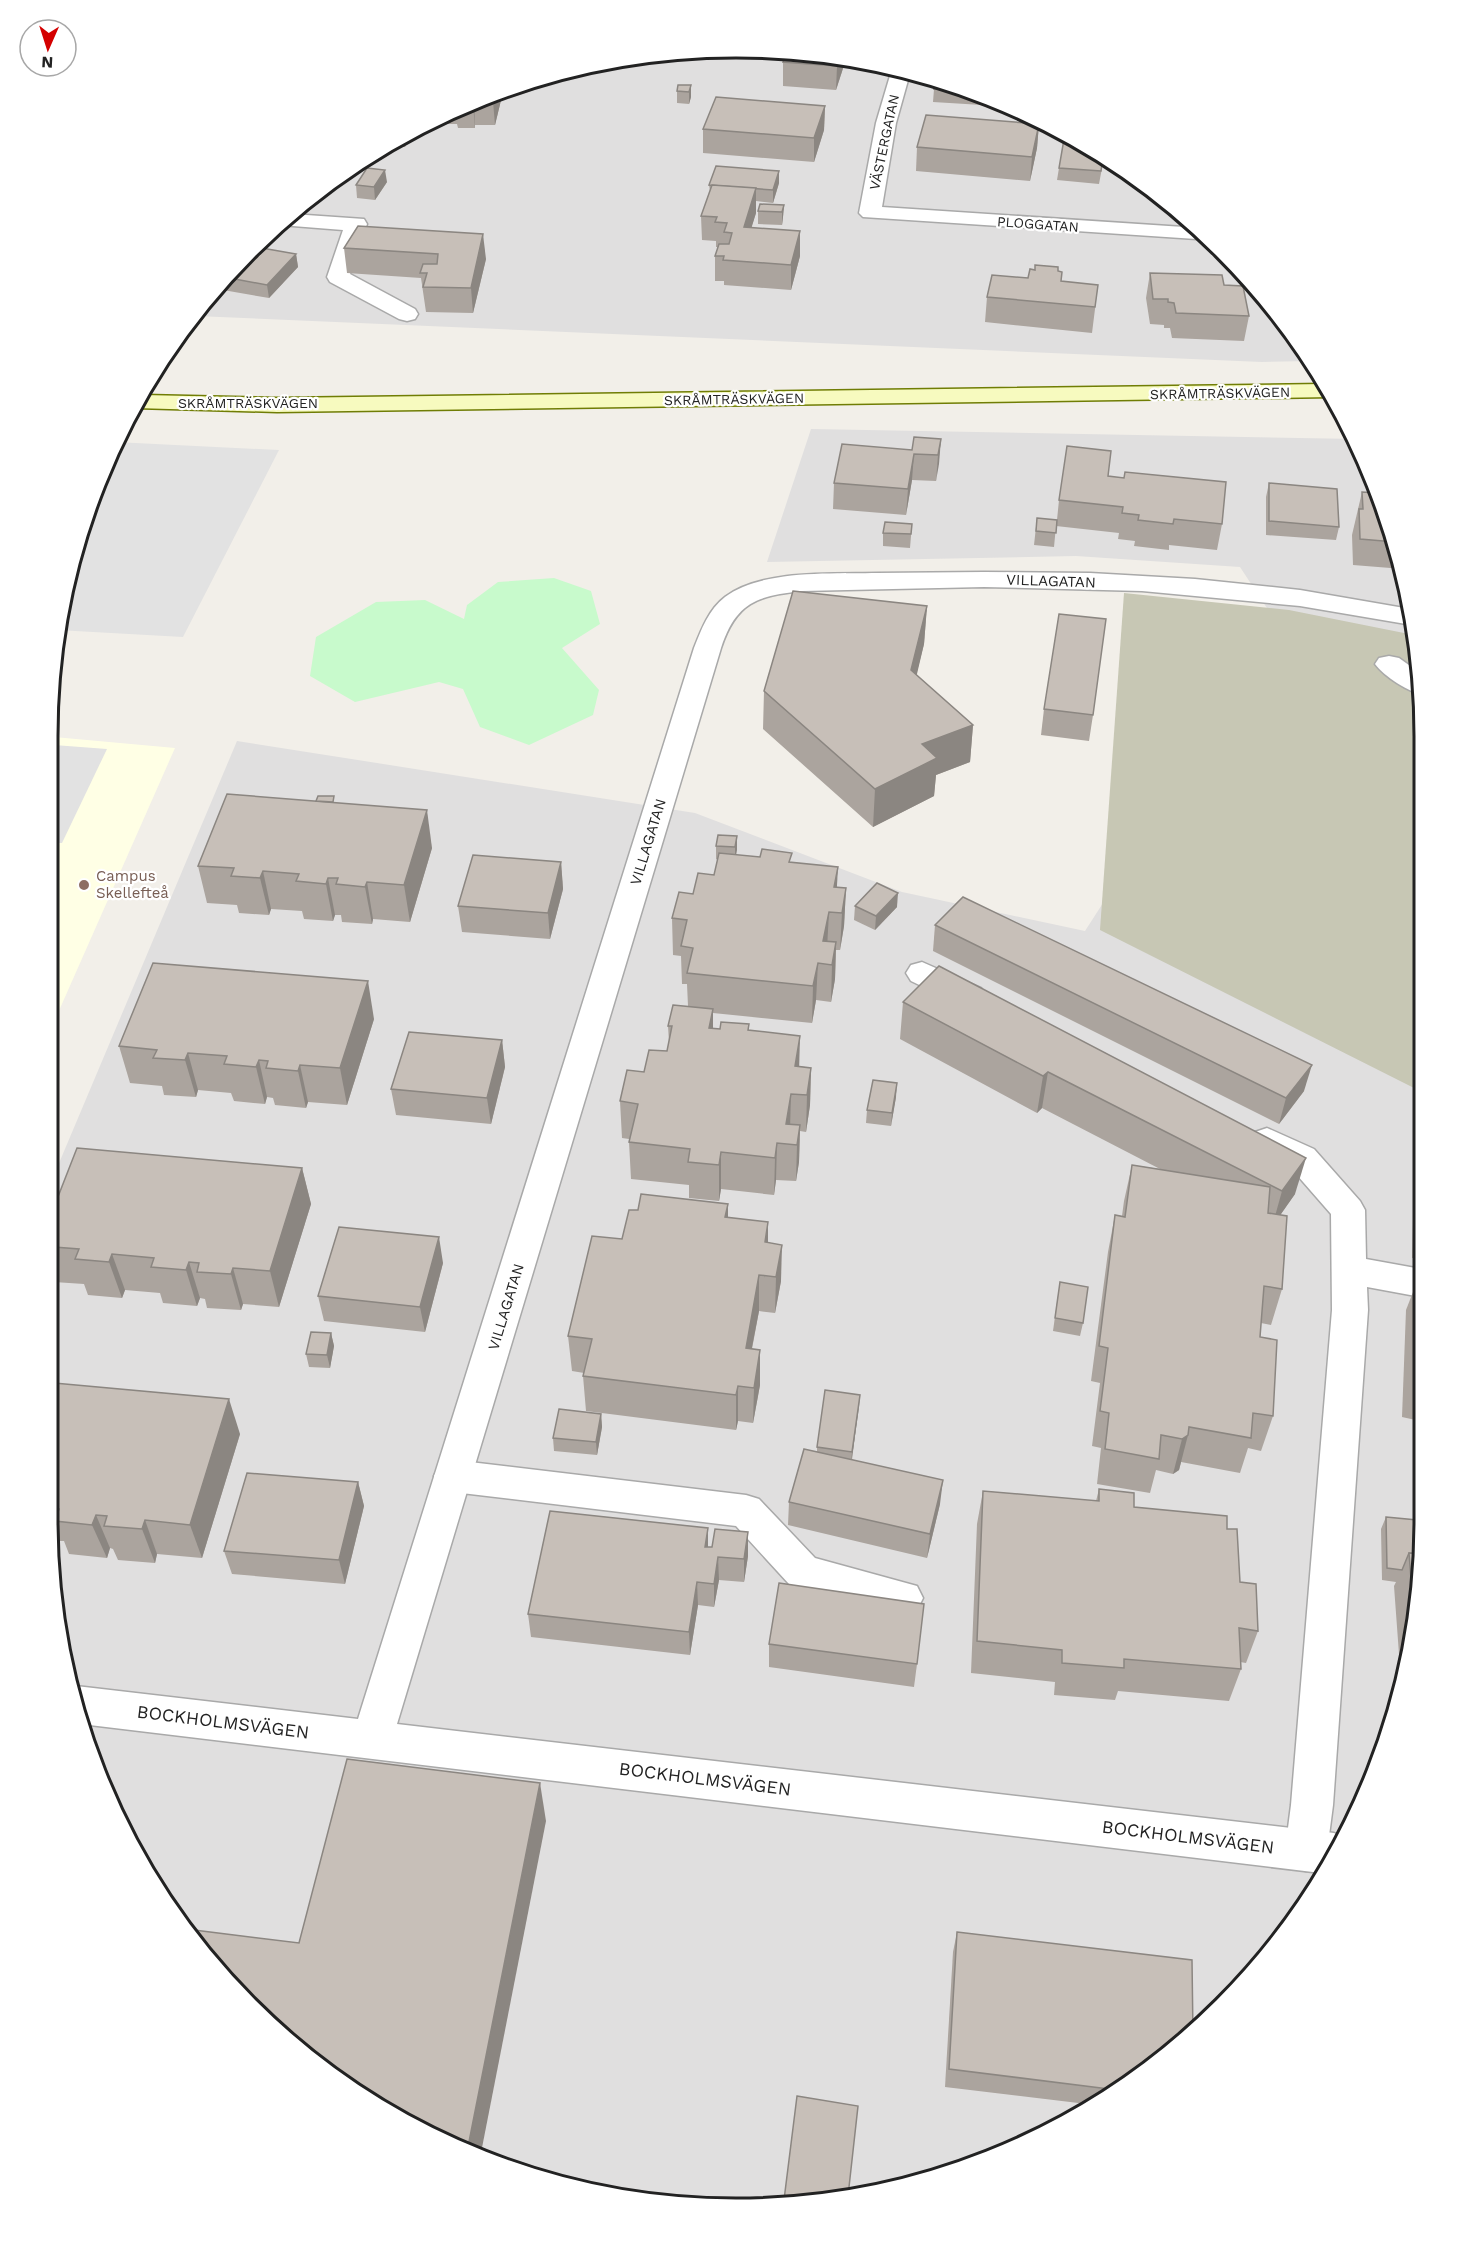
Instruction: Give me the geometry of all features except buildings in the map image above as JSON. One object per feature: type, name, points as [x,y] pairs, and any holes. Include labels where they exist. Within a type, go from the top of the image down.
[{"type":"main road","name":"SKRÅMTRÄSKVÄGEN","points":[[146,402],[278,405],[1320,391]]},
{"type":"street","name":"VÄSTERGATAN","points":[[870,213],[886,123],[898,79]]},
{"type":"street","name":"PLOGGATAN","points":[[870,213],[1192,234]]},
{"type":"street","points":[[297,221],[356,224],[338,277],[406,314]]},
{"type":"street","name":"VILLAGATAN","points":[[372,1740],[706,653],[713,631],[733,603],[752,593],[789,585],[964,579],[1053,579],[1189,587],[1288,597],[1403,616]]},
{"type":"street","points":[[1389,664],[1412,679]]},
{"type":"street","points":[[922,973],[996,1009]]},
{"type":"street","points":[[1239,1127],[1302,1158],[1348,1210],[1350,1310],[1312,1805],[1320,1852]]},
{"type":"street","points":[[1349,1270],[1414,1282]]},
{"type":"street","points":[[453,1476],[746,1511],[803,1572],[903,1598]]},
{"type":"street","name":"BOCKHOLMSVÄGEN","points":[[85,1706],[1320,1852]]},
{"type":"shaded area","points":[[736,58],[825,64],[912,82],[954,94],[996,110],[1076,149],[1149,199],[1216,257],[1246,289],[1301,361],[1262,362],[205,316],[257,257],[289,227],[360,173],[437,128],[519,94],[561,82],[648,64]]},
{"type":"shaded area","points":[[811,429],[1346,439],[1379,519],[1391,561],[1409,648],[1413,692],[1414,1520],[1409,1608],[1401,1652],[1379,1737],[1363,1779],[1324,1858],[1300,1896],[1246,1967],[1216,1999],[1184,2029],[1113,2083],[1076,2107],[996,2146],[954,2162],[869,2184],[825,2192],[736,2198],[648,2192],[561,2174],[519,2162],[477,2146],[410,2114],[318,2052],[289,2029],[227,1967],[173,1896],[128,1819],[94,1737],[72,1652],[64,1608],[58,1520],[58,1166],[237,741],[695,813],[902,892],[1085,931],[1280,628],[1240,567],[1076,556],[767,562]]},
{"type":"shaded area","points":[[126,443],[279,450],[183,637],[67,631],[82,561],[94,519]]},
{"type":"shaded area","points":[[1124,593],[1289,610],[1406,633],[1413,692],[1414,736],[1414,1088],[1100,930]]},
{"type":"shaded area","name":"Campus Skellefteå","points":[[58,737],[175,748],[58,1013]]},
{"type":"shaded area","points":[[58,745],[107,749],[62,843],[58,843]]},
{"type":"green space","points":[[554,578],[591,591],[600,624],[562,648],[599,690],[593,715],[529,745],[480,727],[463,689],[439,682],[355,702],[310,676],[316,637],[376,602],[425,600],[464,619],[467,605],[498,582]]},
{"type":"place","name":"Campus Skellefteå","points":[[84,885]]}]
